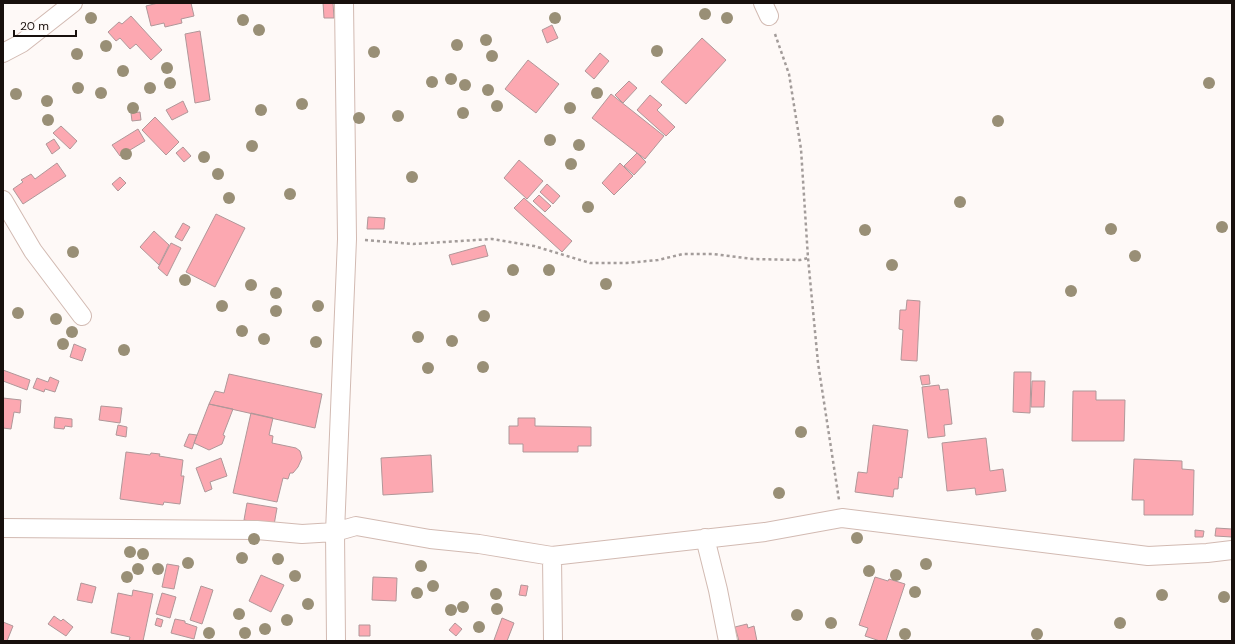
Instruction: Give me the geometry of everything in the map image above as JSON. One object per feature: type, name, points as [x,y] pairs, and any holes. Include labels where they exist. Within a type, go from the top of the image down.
[{"type":"street","points":[[3,53],[22,43],[73,3]]},
{"type":"street","points":[[336,641],[335,532],[347,239],[344,3]]},
{"type":"street","points":[[3,200],[33,251],[82,316]]},
{"type":"street","points":[[3,528],[257,530],[302,534],[335,532],[356,526],[430,539],[479,544],[552,556],[765,532],[842,518],[1148,556],[1232,550]]},
{"type":"street","points":[[705,538],[718,590],[728,641]]},
{"type":"street","points":[[552,556],[554,641]]},
{"type":"path","points":[[766,10],[788,74],[801,149],[808,258],[818,363],[842,518]]},
{"type":"path","points":[[347,239],[413,244],[492,239],[534,246],[590,263],[627,263],[658,260],[683,254],[713,254],[753,259],[800,260],[808,258]]},
{"type":"building","points":[[158,3],[191,3],[194,16],[181,19],[182,23],[165,27],[164,23],[151,26],[146,6]]},
{"type":"building","points":[[323,3],[333,3],[334,18],[324,18]]},
{"type":"building","points":[[131,16],[162,50],[151,60],[136,44],[130,49],[120,38],[116,41],[108,32],[119,22],[122,24]]},
{"type":"building","points":[[552,25],[558,38],[547,43],[542,30]]},
{"type":"building","points":[[200,31],[210,100],[195,103],[185,34]]},
{"type":"building","points":[[702,38],[726,60],[686,104],[661,82]]},
{"type":"building","points":[[600,53],[609,61],[594,79],[585,71]]},
{"type":"building","points":[[528,60],[559,84],[536,113],[505,89]]},
{"type":"building","points":[[629,81],[637,88],[623,103],[615,95]]},
{"type":"building","points":[[611,94],[664,136],[645,159],[592,118]]},
{"type":"building","points":[[650,95],[662,105],[657,110],[675,127],[666,136],[637,110]]},
{"type":"building","points":[[183,101],[188,112],[172,120],[166,110]]},
{"type":"building","points":[[140,112],[141,120],[132,121],[131,113]]},
{"type":"building","points":[[155,117],[179,142],[166,155],[142,130]]},
{"type":"building","points":[[61,126],[77,141],[70,149],[53,133]]},
{"type":"building","points":[[138,129],[145,141],[120,156],[112,145]]},
{"type":"building","points":[[54,139],[60,148],[52,154],[46,144]]},
{"type":"building","points":[[183,147],[191,156],[184,162],[176,153]]},
{"type":"building","points":[[637,153],[646,162],[634,175],[624,166]]},
{"type":"building","points":[[519,160],[543,181],[527,199],[504,178]]},
{"type":"building","points":[[57,163],[66,176],[23,204],[13,189],[23,182],[21,180],[31,174],[35,179]]},
{"type":"building","points":[[620,163],[633,176],[614,195],[602,183]]},
{"type":"building","points":[[120,177],[126,183],[118,191],[112,184]]},
{"type":"building","points":[[547,184],[560,196],[553,204],[540,192]]},
{"type":"building","points":[[539,195],[551,206],[545,212],[533,201]]},
{"type":"building","points":[[524,198],[572,241],[562,252],[514,208]]},
{"type":"building","points":[[216,214],[245,228],[215,287],[186,272]]},
{"type":"building","points":[[368,217],[385,218],[384,229],[367,229]]},
{"type":"building","points":[[183,223],[190,227],[182,241],[175,237]]},
{"type":"building","points":[[154,231],[169,245],[159,265],[140,247]]},
{"type":"building","points":[[171,243],[181,248],[167,276],[158,268]]},
{"type":"building","points":[[485,245],[488,256],[452,265],[449,255]]},
{"type":"building","points":[[907,300],[920,301],[917,361],[901,360],[903,330],[899,329],[900,310],[906,310]]},
{"type":"building","points":[[74,344],[86,349],[82,361],[70,357]]},
{"type":"building","points":[[3,370],[30,380],[27,390],[3,381]]},
{"type":"building","points":[[1014,372],[1031,372],[1030,413],[1013,412]]},
{"type":"building","points":[[229,374],[322,394],[315,428],[209,404],[215,391],[224,393]]},
{"type":"building","points":[[929,375],[930,384],[922,385],[920,376]]},
{"type":"building","points":[[50,377],[59,381],[55,392],[45,389],[44,392],[33,388],[37,378],[48,382]]},
{"type":"building","points":[[1032,381],[1045,381],[1044,407],[1031,407]]},
{"type":"building","points":[[939,385],[940,390],[948,389],[952,424],[944,425],[945,436],[928,438],[922,387]]},
{"type":"building","points":[[1073,391],[1096,391],[1096,400],[1125,400],[1124,441],[1072,441]]},
{"type":"building","points":[[3,398],[21,400],[20,413],[14,412],[11,429],[3,428]]},
{"type":"building","points":[[209,404],[233,409],[223,435],[225,436],[222,444],[209,450],[194,443]]},
{"type":"building","points":[[101,406],[122,408],[120,423],[99,420]]},
{"type":"building","points":[[251,413],[273,418],[269,435],[273,436],[272,443],[296,448],[300,451],[302,458],[298,467],[293,473],[290,473],[288,479],[283,478],[277,502],[233,493]]},
{"type":"building","points":[[55,417],[72,419],[72,427],[65,426],[64,429],[54,428]]},
{"type":"building","points":[[518,418],[535,418],[535,426],[591,427],[591,446],[578,446],[578,452],[523,452],[523,444],[509,444],[509,426],[518,426]]},
{"type":"building","points":[[118,425],[127,427],[126,437],[116,435]]},
{"type":"building","points":[[873,425],[908,430],[902,478],[899,477],[898,489],[894,489],[893,497],[855,492],[858,472],[867,473]]},
{"type":"building","points":[[189,434],[197,435],[192,449],[184,446]]},
{"type":"building","points":[[986,438],[990,471],[1003,469],[1006,491],[976,495],[975,488],[947,491],[942,443]]},
{"type":"building","points":[[126,452],[150,455],[151,453],[160,454],[159,456],[183,460],[181,476],[184,476],[180,504],[164,502],[163,505],[120,499]]},
{"type":"building","points":[[431,455],[433,492],[383,495],[381,458]]},
{"type":"building","points":[[221,458],[227,476],[210,482],[212,489],[205,492],[196,468]]},
{"type":"building","points":[[1134,459],[1182,461],[1182,469],[1194,470],[1193,515],[1144,515],[1144,500],[1132,500]]},
{"type":"building","points":[[247,503],[277,508],[274,525],[244,520]]},
{"type":"building","points":[[1216,528],[1232,529],[1232,537],[1215,536]]},
{"type":"building","points":[[1195,530],[1204,531],[1203,537],[1195,537]]},
{"type":"building","points":[[167,564],[179,566],[174,589],[162,587]]},
{"type":"building","points":[[261,575],[284,585],[271,612],[249,601]]},
{"type":"building","points":[[373,577],[397,578],[396,601],[372,600]]},
{"type":"building","points":[[875,577],[888,581],[889,579],[905,584],[886,641],[880,641],[865,636],[868,628],[859,625]]},
{"type":"building","points":[[81,583],[96,587],[92,603],[77,600]]},
{"type":"building","points":[[521,585],[528,586],[526,596],[519,595]]},
{"type":"building","points":[[201,586],[213,590],[202,624],[190,620]]},
{"type":"building","points":[[133,590],[153,594],[143,641],[129,641],[130,637],[111,633],[118,593],[132,596]]},
{"type":"building","points":[[162,593],[176,597],[170,618],[156,614]]},
{"type":"building","points":[[54,616],[61,621],[63,619],[73,627],[66,636],[48,624]]},
{"type":"building","points":[[157,618],[163,620],[161,627],[155,625]]},
{"type":"building","points":[[502,618],[514,623],[507,641],[497,641],[494,640]]},
{"type":"building","points":[[175,619],[185,621],[185,623],[197,627],[194,639],[171,633]]},
{"type":"building","points":[[3,622],[13,626],[7,641],[3,641]]},
{"type":"building","points":[[455,623],[462,629],[456,636],[449,630]]},
{"type":"building","points":[[747,624],[748,628],[754,626],[757,641],[739,641],[735,627]]},
{"type":"building","points":[[359,625],[370,625],[370,636],[359,636]]}]
